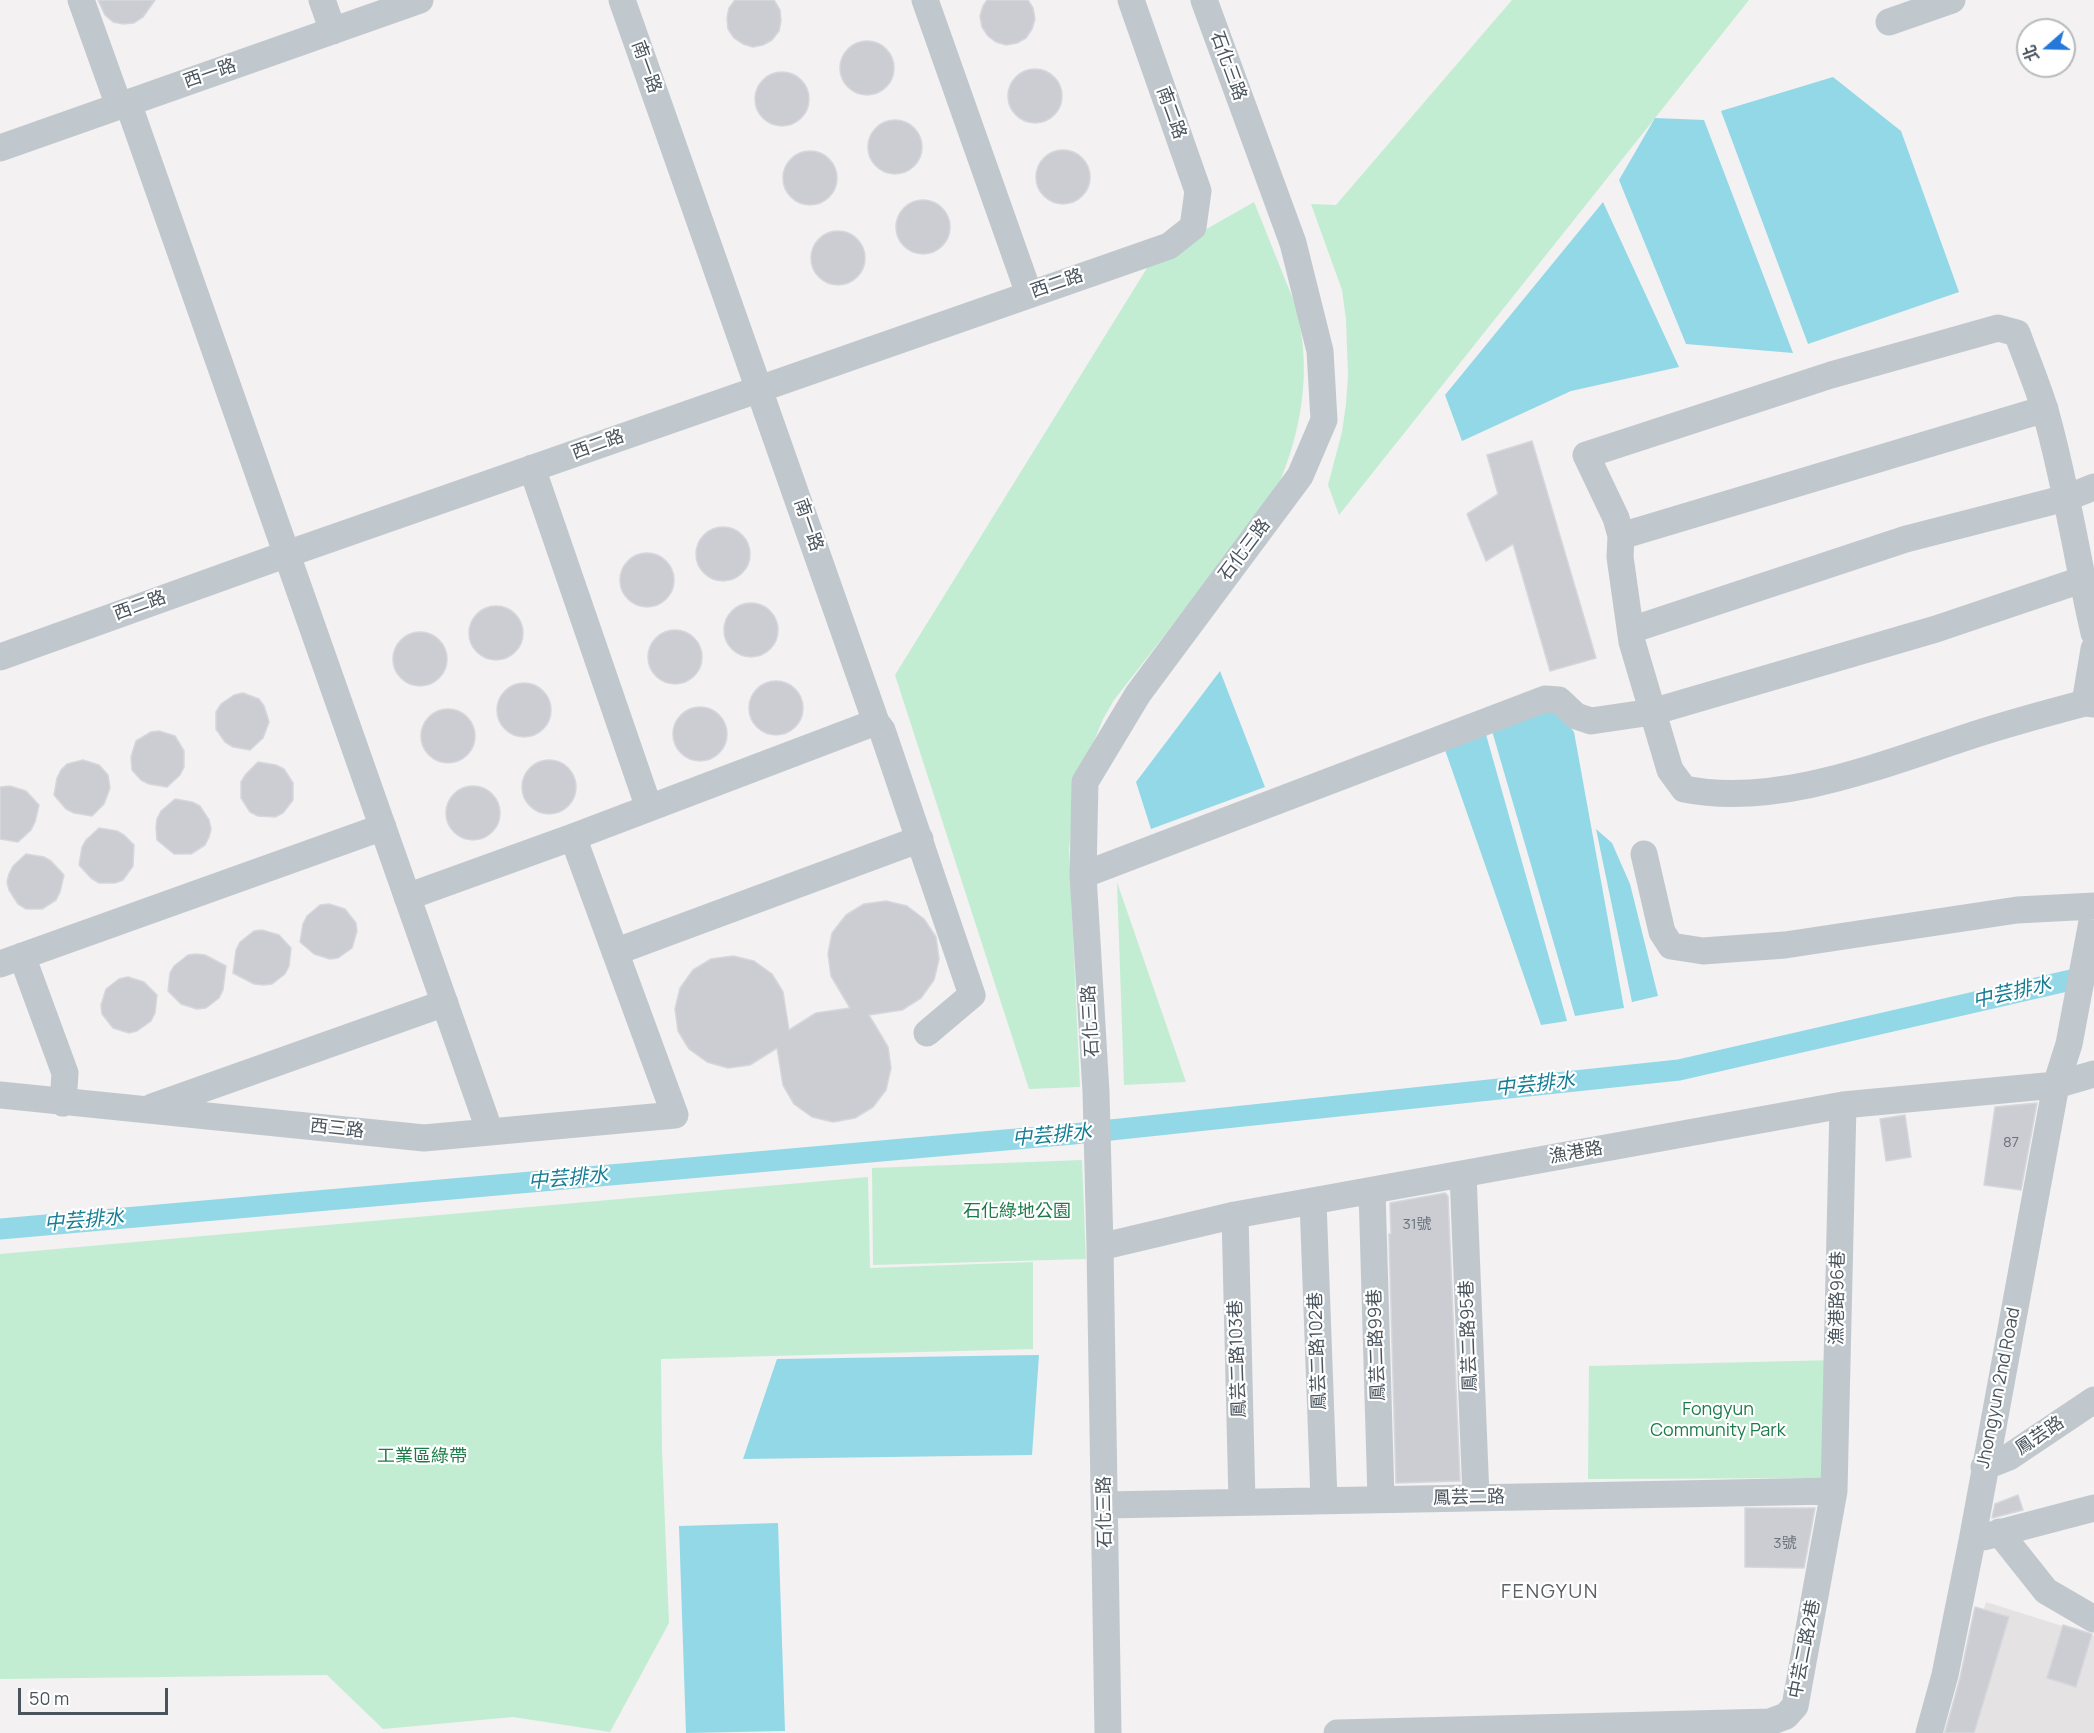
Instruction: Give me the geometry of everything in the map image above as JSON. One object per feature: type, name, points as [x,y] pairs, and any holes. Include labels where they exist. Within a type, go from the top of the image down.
[{"type":"street","points":[[81,0],[123,104],[287,554],[490,1132]]},
{"type":"street","points":[[322,0],[333,31]]},
{"type":"street","name":"西一路","points":[[0,148],[420,0]]},
{"type":"street","name":"南一路","points":[[622,0],[876,722],[882,730],[972,995],[927,1033]]},
{"type":"street","points":[[925,0],[1029,294]]},
{"type":"street","name":"南二路","points":[[1131,0],[1198,191],[1193,227]]},
{"type":"street","name":"石化三路","points":[[1108,1733],[1096,1092],[1083,875],[1085,782],[1138,694],[1300,476],[1324,420],[1320,351],[1293,243],[1204,0]]},
{"type":"street","points":[[1889,22],[1952,0]]},
{"type":"street","name":"西二路","points":[[0,657],[287,554],[1169,246],[1193,227]]},
{"type":"street","points":[[2094,633],[2045,409],[2017,333],[1998,327],[1831,375],[1586,455],[1616,518],[1621,536],[1620,557],[1632,642],[1670,770],[1684,789],[1711,794],[1804,786],[1864,770],[1996,727],[2089,703],[2094,649]]},
{"type":"street","points":[[1621,536],[2045,409]]},
{"type":"street","points":[[532,468],[649,808]]},
{"type":"street","points":[[1631,630],[1906,539],[2066,498],[2094,488]]},
{"type":"street","points":[[1083,875],[1545,699],[1559,700],[1576,716],[1591,721],[1652,712],[1936,628],[2081,580]]},
{"type":"street","points":[[407,897],[573,837],[876,722]]},
{"type":"street","points":[[63,1103],[64,1073],[11,960],[383,827]]},
{"type":"street","points":[[573,837],[615,952],[920,839]]},
{"type":"street","points":[[1644,854],[1662,932],[1671,946],[1703,951],[1785,945],[2017,910],[2094,906]]},
{"type":"street","name":"Jhongyun 2nd Road","points":[[1929,1733],[1945,1675],[1972,1541],[2056,1085],[2068,1044],[2092,923]]},
{"type":"street","name":"西三路","points":[[0,1095],[424,1138],[675,1115],[615,952]]},
{"type":"street","points":[[146,1109],[445,1003]]},
{"type":"street","name":"漁港路","points":[[1100,1247],[1234,1215],[1843,1105],[2056,1085],[2094,1074]]},
{"type":"street","name":"漁港路96巷","points":[[1834,1491],[1843,1105]]},
{"type":"street","name":"鳳芸二路95巷","points":[[1463,1174],[1476,1497]]},
{"type":"street","name":"鳳芸二路99巷","points":[[1372,1191],[1381,1499]]},
{"type":"street","name":"鳳芸二路102巷","points":[[1313,1201],[1324,1500]]},
{"type":"street","name":"鳳芸二路103巷","points":[[1234,1215],[1242,1502]]},
{"type":"street","name":"鳳芸路","points":[[1984,1467],[2009,1457],[2094,1400]]},
{"type":"street","name":"鳳芸二路","points":[[1104,1505],[1834,1491]]},
{"type":"street","name":"中芸二路2巷","points":[[1337,1733],[1770,1722],[1786,1716],[1795,1706],[1834,1491]]},
{"type":"street","points":[[1972,1541],[2094,1508]]},
{"type":"street","points":[[1999,1532],[2046,1591],[2094,1619]]},
{"type":"shaded area","points":[[1986,1602],[2094,1636],[2094,1733],[1943,1733]]},
{"type":"green space","points":[[1512,0],[1749,0],[1339,515],[1328,485],[1342,432],[1346,404],[1348,376],[1346,319],[1342,290],[1311,204],[1336,205]]},
{"type":"green space","points":[[1254,202],[1296,308],[1301,332],[1304,380],[1297,427],[1274,495],[1114,700],[1103,719],[1086,761],[1072,819],[1069,849],[1080,1087],[1029,1089],[895,675],[1152,260]]},
{"type":"green space","points":[[1117,882],[1186,1082],[1124,1085]]},
{"type":"green space","name":"石化綠地公園","points":[[1082,1160],[1086,1259],[873,1265],[872,1168]]},
{"type":"green space","name":"工業區綠帶","points":[[868,1177],[870,1268],[1033,1262],[1033,1349],[661,1359],[669,1623],[610,1732],[513,1717],[383,1729],[327,1675],[0,1679],[0,1254]]},
{"type":"green space","name":"Fongyun Community Park","points":[[1834,1360],[1830,1478],[1588,1479],[1589,1366]]},
{"type":"water","points":[[1833,77],[1901,131],[1959,292],[1808,344],[1721,111]]},
{"type":"water","points":[[1655,118],[1704,120],[1793,353],[1686,344],[1619,180]]},
{"type":"water","points":[[1603,202],[1679,367],[1571,391],[1462,441],[1445,395]]},
{"type":"water","points":[[1220,671],[1265,787],[1151,829],[1136,782]]},
{"type":"water","points":[[1554,706],[1574,732],[1624,1008],[1575,1016],[1490,724]]},
{"type":"water","points":[[1485,731],[1567,1021],[1541,1025],[1444,747]]},
{"type":"water","points":[[1596,829],[1612,843],[1630,884],[1658,996],[1632,1002]]},
{"type":"water","points":[[1039,1355],[1032,1455],[743,1459],[777,1359]]},
{"type":"water","points":[[778,1523],[785,1731],[686,1733],[679,1526]]},
{"type":"building","points":[[98,0],[155,0],[143,17],[134,23],[123,24],[113,22],[105,15]]},
{"type":"building","points":[[735,0],[774,0],[780,10],[781,21],[779,31],[772,40],[753,47],[734,38],[728,29],[727,18],[729,8]]},
{"type":"building","points":[[987,0],[1028,0],[1033,8],[1035,19],[1026,38],[1006,45],[988,36],[982,27],[980,16]]},
{"type":"building","points":[[867,41],[877,43],[886,49],[892,58],[894,68],[892,78],[886,87],[877,93],[867,95],[857,93],[848,87],[842,78],[840,68],[842,58],[848,49],[857,43]]},
{"type":"building","points":[[1035,69],[1045,71],[1054,77],[1060,86],[1062,96],[1060,106],[1054,115],[1045,121],[1035,123],[1025,121],[1016,115],[1010,106],[1008,96],[1010,86],[1016,77],[1025,71]]},
{"type":"building","points":[[782,72],[792,74],[801,80],[807,89],[809,99],[807,109],[801,118],[792,124],[782,126],[772,124],[763,118],[757,109],[755,99],[757,89],[763,80],[772,74]]},
{"type":"building","points":[[895,120],[905,122],[914,128],[920,137],[922,147],[920,157],[914,166],[905,172],[895,174],[885,172],[876,166],[870,157],[868,147],[870,137],[876,128],[885,122]]},
{"type":"building","points":[[1063,150],[1073,152],[1082,158],[1088,167],[1090,177],[1088,187],[1082,196],[1073,202],[1063,204],[1053,202],[1044,196],[1038,187],[1036,177],[1038,167],[1044,158],[1053,152]]},
{"type":"building","points":[[810,151],[820,153],[829,159],[835,168],[837,178],[835,188],[829,197],[820,203],[810,205],[800,203],[791,197],[785,188],[783,178],[785,168],[791,159],[800,153]]},
{"type":"building","points":[[923,200],[933,202],[942,208],[948,217],[950,227],[948,237],[942,246],[933,252],[923,254],[913,252],[904,246],[898,237],[896,227],[898,217],[904,208],[913,202]]},
{"type":"building","points":[[838,231],[848,233],[857,239],[863,248],[865,258],[863,268],[857,277],[848,283],[838,285],[828,283],[819,277],[813,268],[811,258],[813,248],[819,239],[828,233]]},
{"type":"building","points":[[1532,441],[1596,658],[1550,671],[1513,544],[1486,561],[1467,514],[1498,494],[1487,455]]},
{"type":"building","points":[[723,527],[733,529],[742,535],[748,544],[750,554],[748,564],[742,573],[733,579],[723,581],[713,579],[704,573],[698,564],[696,554],[698,544],[704,535],[713,529]]},
{"type":"building","points":[[647,553],[657,555],[666,561],[672,570],[674,580],[672,590],[666,599],[657,605],[647,607],[637,605],[628,599],[622,590],[620,580],[622,570],[628,561],[637,555]]},
{"type":"building","points":[[751,603],[761,605],[770,611],[776,620],[778,630],[776,640],[770,649],[761,655],[751,657],[741,655],[732,649],[726,640],[724,630],[726,620],[732,611],[741,605]]},
{"type":"building","points":[[496,606],[506,608],[515,614],[521,623],[523,633],[521,643],[515,652],[506,658],[496,660],[486,658],[477,652],[471,643],[469,633],[471,623],[477,614],[486,608]]},
{"type":"building","points":[[675,630],[685,632],[694,638],[700,647],[702,657],[700,667],[694,676],[685,682],[675,684],[665,682],[656,676],[650,667],[648,657],[650,647],[656,638],[665,632]]},
{"type":"building","points":[[420,632],[430,634],[439,640],[445,649],[447,659],[445,669],[439,678],[430,684],[420,686],[410,684],[401,678],[395,669],[393,659],[395,649],[401,640],[410,634]]},
{"type":"building","points":[[776,681],[786,683],[795,689],[801,698],[803,708],[801,718],[795,727],[786,733],[776,735],[766,733],[757,727],[751,718],[749,708],[751,698],[757,689],[766,683]]},
{"type":"building","points":[[519,683],[529,683],[543,691],[549,700],[551,710],[549,720],[543,729],[529,737],[519,737],[502,725],[497,715],[497,705],[509,688]]},
{"type":"building","points":[[243,693],[259,699],[269,722],[263,738],[250,750],[233,747],[225,742],[216,729],[216,712],[221,704],[234,695]]},
{"type":"building","points":[[695,707],[705,707],[719,715],[725,724],[727,734],[725,744],[719,753],[705,761],[695,761],[678,749],[673,739],[673,729],[685,712]]},
{"type":"building","points":[[448,709],[458,711],[467,717],[473,726],[475,736],[473,746],[467,755],[458,761],[448,763],[438,761],[429,755],[423,746],[421,736],[423,726],[429,717],[438,711]]},
{"type":"building","points":[[159,731],[175,736],[184,751],[184,767],[180,775],[167,787],[149,784],[141,780],[132,770],[131,757],[136,741],[151,732]]},
{"type":"building","points":[[83,760],[99,765],[108,775],[110,788],[104,804],[92,816],[66,809],[54,795],[61,770],[67,764]]},
{"type":"building","points":[[549,760],[559,762],[568,768],[574,777],[576,787],[574,797],[568,806],[559,812],[549,814],[539,812],[530,806],[524,797],[522,787],[524,777],[530,768],[539,762]]},
{"type":"building","points":[[258,762],[284,769],[293,783],[293,800],[283,813],[275,817],[258,816],[250,812],[241,798],[241,782]]},
{"type":"building","points":[[10,786],[26,791],[39,805],[31,830],[18,842],[0,839],[0,787]]},
{"type":"building","points":[[473,786],[483,788],[492,794],[498,803],[500,813],[498,823],[492,832],[483,838],[473,840],[463,838],[454,832],[448,823],[446,813],[448,803],[454,794],[463,788]]},
{"type":"building","points":[[175,799],[200,806],[209,820],[211,829],[205,845],[191,854],[174,854],[157,840],[157,819],[161,811]]},
{"type":"building","points":[[99,828],[117,831],[134,845],[133,866],[123,880],[115,883],[99,883],[79,865],[82,847]]},
{"type":"building","points":[[26,854],[44,857],[64,875],[56,900],[42,909],[26,909],[18,904],[9,890],[7,882],[9,874],[13,866]]},
{"type":"building","points":[[886,901],[907,906],[924,919],[936,937],[939,959],[934,980],[921,998],[902,1010],[869,1015],[888,1047],[891,1068],[886,1090],[873,1107],[855,1118],[833,1122],[812,1117],[794,1104],[783,1085],[777,1048],[750,1065],[728,1068],[707,1062],[689,1049],[678,1031],[675,1009],[680,988],[693,970],[711,959],[733,956],[754,961],[772,974],[783,992],[789,1030],[816,1013],[850,1008],[831,976],[828,954],[832,933],[846,915],[864,904]]},
{"type":"building","points":[[329,904],[345,909],[356,923],[357,931],[352,948],[338,958],[330,959],[314,954],[300,942],[307,916],[320,905]]},
{"type":"building","points":[[262,930],[279,935],[291,948],[289,966],[285,974],[272,984],[263,985],[254,984],[233,973],[236,950],[240,942],[254,931]]},
{"type":"building","points":[[188,955],[205,955],[226,966],[223,990],[219,998],[206,1008],[197,1009],[181,1004],[168,991],[170,973],[174,966]]},
{"type":"building","points":[[128,977],[144,982],[157,995],[155,1013],[151,1021],[137,1031],[129,1033],[113,1028],[102,1014],[101,1005],[106,989],[119,979]]},
{"type":"building","points":[[2037,1103],[2021,1190],[1984,1185],[1995,1107]]},
{"type":"building","points":[[1905,1115],[1911,1157],[1886,1161],[1880,1119]]},
{"type":"building","points":[[1445,1193],[1448,1196],[1460,1481],[1396,1483],[1390,1203]]},
{"type":"building","points":[[2018,1495],[2023,1510],[1992,1518],[1995,1504]]},
{"type":"building","points":[[1745,1508],[1815,1508],[1804,1568],[1745,1567]]},
{"type":"building","points":[[1975,1607],[2009,1617],[1974,1733],[1945,1733],[1960,1678]]},
{"type":"building","points":[[2063,1625],[2092,1634],[2076,1687],[2047,1678]]},
{"type":"waterway","name":"中芸排水","points":[[0,1229],[1073,1134],[1679,1070],[2093,975]]},
{"type":"district","name":"FENGYUN","points":[[1550,1592]]}]
